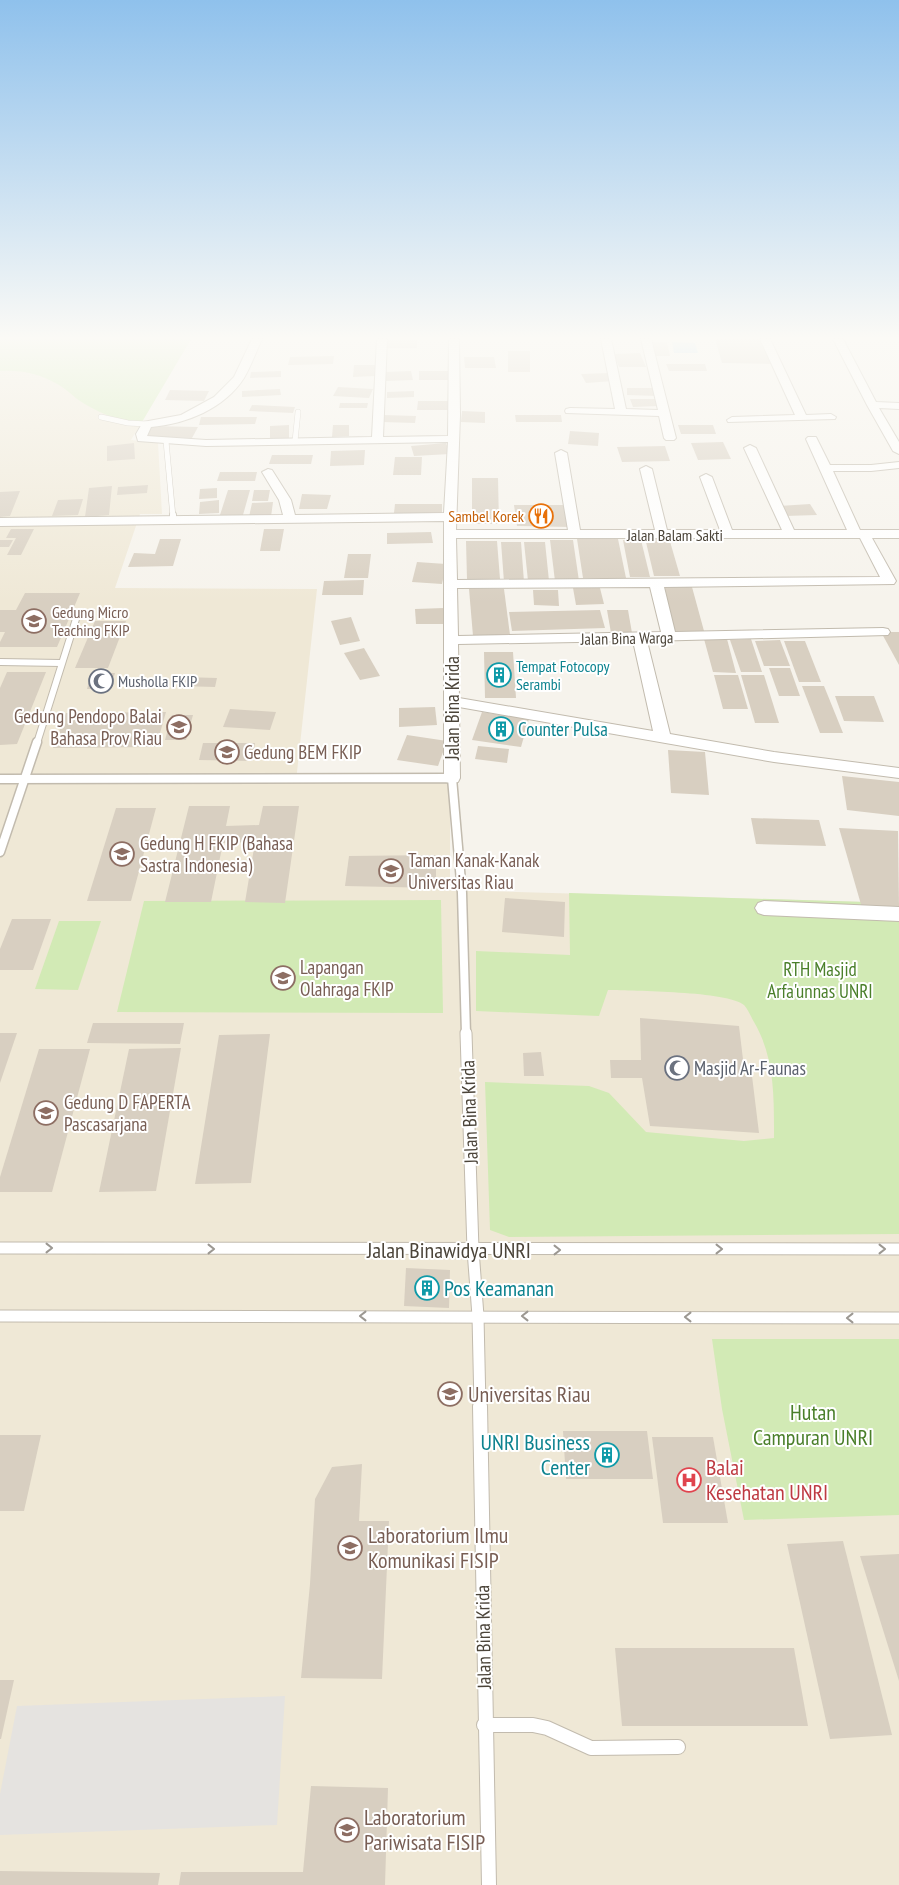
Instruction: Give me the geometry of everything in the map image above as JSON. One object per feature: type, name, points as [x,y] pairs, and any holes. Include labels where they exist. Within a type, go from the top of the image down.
[{"type":"street","points":[[145,427],[141,434],[142,438],[213,443],[454,439]]},
{"type":"street","points":[[377,440],[378,427]]},
{"type":"street","name":"Jalan Bina Krida","points":[[452,778],[450,517],[455,427]]},
{"type":"street","points":[[667,427],[670,438]]},
{"type":"street","points":[[885,427],[899,451]]},
{"type":"street","points":[[452,584],[889,581],[859,534],[812,439]]},
{"type":"street","points":[[750,448],[790,535]]},
{"type":"street","points":[[561,453],[575,535]]},
{"type":"street","points":[[826,468],[871,468],[899,465]]},
{"type":"street","points":[[646,469],[662,535]]},
{"type":"street","points":[[268,472],[285,500],[290,519]]},
{"type":"street","points":[[706,477],[728,535]]},
{"type":"street","points":[[0,522],[450,517]]},
{"type":"street","name":"Jalan Balam Sakti","points":[[451,534],[899,534]]},
{"type":"street","points":[[656,582],[669,637]]},
{"type":"street","name":"Jalan Bina Warga","points":[[451,640],[883,632]]},
{"type":"street","points":[[639,638],[663,739]]},
{"type":"street","points":[[452,701],[774,757],[899,773]]},
{"type":"street","points":[[764,908],[899,914]]},
{"type":"lane","points":[[295,441],[296,427]]},
{"type":"lane","points":[[166,441],[173,521]]},
{"type":"lane","points":[[0,852],[26,780],[76,619]]},
{"type":"lane","points":[[0,662],[61,663]]},
{"type":"lane","points":[[0,779],[452,778]]},
{"type":"lane","name":"Jalan Bina Krida","points":[[452,778],[462,893],[473,1250],[478,1316],[484,1725],[489,1885]]},
{"type":"lane","name":"Jalan Binawidya UNRI","points":[[0,1248],[899,1249]]},
{"type":"lane","points":[[0,1316],[899,1318]]},
{"type":"lane","points":[[484,1725],[537,1725],[591,1748],[678,1747]]},
{"type":"shaded area","name":"Universitas Riau","points":[[0,427],[139,427],[131,440],[158,443],[162,514],[140,514],[115,588],[317,589],[296,781],[450,783],[450,890],[899,903],[899,1885],[0,1885]]},
{"type":"shaded area","points":[[285,1696],[277,1825],[0,1835],[0,1794],[17,1706]]},
{"type":"green space","name":"RTH Masjid Arfa'unnas UNRI","points":[[569,893],[899,903],[899,1234],[509,1237],[490,1230],[485,1082],[589,1086],[609,1093],[646,1132],[744,1141],[774,1138],[770,1064],[761,1036],[747,1009],[735,1000],[701,994],[608,990],[599,1016],[476,1011],[476,951],[570,955]]},
{"type":"green space","name":"Lapangan Olahraga FKIP","points":[[441,900],[443,1013],[117,1012],[144,901]]},
{"type":"green space","points":[[59,921],[101,921],[78,990],[35,989]]},
{"type":"green space","name":"Hutan Campuran UNRI","points":[[712,1339],[899,1339],[899,1515],[744,1520],[722,1409]]},
{"type":"building","points":[[151,427],[198,427],[192,438],[146,437]]},
{"type":"building","points":[[270,427],[289,427],[289,439],[270,440]]},
{"type":"building","points":[[333,427],[349,427],[349,436],[332,437]]},
{"type":"building","points":[[679,427],[714,427],[716,434],[681,434]]},
{"type":"building","points":[[570,431],[599,433],[598,446],[568,444]]},
{"type":"building","points":[[723,442],[731,459],[698,460],[691,443]]},
{"type":"building","points":[[134,443],[135,459],[107,461],[107,446]]},
{"type":"building","points":[[446,443],[450,454],[414,456],[411,446]]},
{"type":"building","points":[[665,446],[670,461],[622,462],[617,447]]},
{"type":"building","points":[[365,450],[364,465],[330,466],[331,451]]},
{"type":"building","points":[[272,455],[313,455],[311,464],[269,464]]},
{"type":"building","points":[[395,457],[422,457],[421,475],[393,475]]},
{"type":"building","points":[[220,472],[257,472],[255,481],[217,481]]},
{"type":"building","points":[[472,478],[498,478],[499,524],[472,524]]},
{"type":"building","points":[[148,485],[147,493],[117,495],[118,487]]},
{"type":"building","points":[[112,486],[109,515],[85,517],[89,488]]},
{"type":"building","points":[[217,488],[217,498],[199,499],[200,489]]},
{"type":"building","points":[[228,490],[250,490],[243,515],[220,515]]},
{"type":"building","points":[[254,490],[270,490],[268,501],[252,501]]},
{"type":"building","points":[[20,491],[10,516],[0,517],[0,492]]},
{"type":"building","points":[[302,494],[331,495],[327,509],[299,509]]},
{"type":"building","points":[[83,499],[78,515],[52,516],[58,500]]},
{"type":"building","points":[[219,500],[219,513],[199,514],[200,502]]},
{"type":"building","points":[[273,502],[271,517],[249,517],[252,503]]},
{"type":"building","points":[[395,504],[442,504],[442,513],[394,513]]},
{"type":"building","points":[[810,504],[817,515],[785,516],[779,506]]},
{"type":"building","name":"Sambel Korek","points":[[514,505],[563,505],[571,527],[517,526]]},
{"type":"building","points":[[11,529],[34,529],[21,555],[7,555],[16,538],[6,538]]},
{"type":"building","points":[[264,529],[284,529],[280,551],[260,551]]},
{"type":"building","points":[[431,532],[433,543],[387,544],[387,533]]},
{"type":"building","points":[[645,538],[669,538],[680,576],[654,576]]},
{"type":"building","points":[[160,539],[181,539],[173,566],[128,567],[134,553],[155,554]]},
{"type":"building","points":[[577,539],[618,539],[626,578],[583,578]]},
{"type":"building","points":[[0,540],[13,540],[9,547],[0,547]]},
{"type":"building","points":[[550,540],[573,540],[579,581],[555,581]]},
{"type":"building","points":[[623,540],[641,540],[650,577],[630,577]]},
{"type":"building","points":[[466,541],[497,541],[500,579],[467,579]]},
{"type":"building","points":[[501,542],[521,542],[524,582],[504,582]]},
{"type":"building","points":[[524,542],[545,542],[549,581],[528,581]]},
{"type":"building","points":[[348,554],[371,554],[368,578],[344,578]]},
{"type":"building","points":[[417,562],[446,564],[442,584],[412,582]]},
{"type":"building","points":[[364,580],[363,595],[322,595],[324,581]]},
{"type":"building","points":[[660,587],[692,587],[704,631],[671,631]]},
{"type":"building","points":[[573,588],[600,588],[604,604],[576,605]]},
{"type":"building","points":[[469,589],[504,589],[510,635],[473,636]]},
{"type":"building","points":[[533,590],[558,590],[559,606],[534,605]]},
{"type":"building","name":"Gedung Micro Teaching FKIP","points":[[25,593],[80,593],[57,647],[0,647],[0,642],[5,632],[0,632],[0,610],[16,610]]},
{"type":"building","points":[[444,608],[445,624],[416,624],[415,609]]},
{"type":"building","points":[[600,610],[605,628],[512,631],[509,612]]},
{"type":"building","points":[[607,610],[628,610],[632,633],[611,633]]},
{"type":"building","points":[[351,617],[360,641],[340,645],[331,621]]},
{"type":"building","points":[[95,621],[126,621],[108,668],[75,668]]},
{"type":"building","points":[[881,632],[899,632],[899,665]]},
{"type":"building","points":[[704,639],[727,639],[736,673],[713,672]]},
{"type":"building","points":[[751,639],[762,672],[741,672],[730,640]]},
{"type":"building","points":[[780,640],[790,666],[764,666],[755,641]]},
{"type":"building","points":[[784,641],[805,641],[821,682],[799,682]]},
{"type":"building","points":[[364,648],[380,676],[360,680],[344,653]]},
{"type":"building","name":"Tempat Fotocopy Serambi","points":[[484,652],[513,652],[516,698],[485,698]]},
{"type":"building","points":[[769,668],[790,668],[800,696],[779,696]]},
{"type":"building","points":[[7,672],[46,672],[17,744],[0,745],[0,688]]},
{"type":"building","name":"Musholla FKIP","points":[[91,673],[115,673],[110,689],[87,689]]},
{"type":"building","points":[[714,675],[738,675],[748,709],[723,709]]},
{"type":"building","points":[[741,675],[764,675],[779,723],[755,723]]},
{"type":"building","points":[[183,677],[217,678],[215,687],[180,686]]},
{"type":"building","points":[[802,686],[824,686],[843,733],[820,733]]},
{"type":"building","points":[[835,696],[874,696],[884,722],[844,721]]},
{"type":"building","points":[[435,707],[437,725],[399,727],[399,708]]},
{"type":"building","points":[[230,709],[276,712],[270,730],[223,727]]},
{"type":"building","points":[[166,712],[156,747],[53,748],[66,713]]},
{"type":"building","name":"Counter Pulsa","points":[[482,712],[529,719],[521,747],[472,740]]},
{"type":"building","name":"Gedung Pendopo Balai Bahasa Prov Riau","points":[[172,715],[193,715],[186,740],[165,740]]},
{"type":"building","points":[[407,735],[447,741],[438,766],[397,760]]},
{"type":"building","name":"Gedung BEM FKIP","points":[[203,743],[255,743],[252,761],[199,760]]},
{"type":"building","points":[[478,746],[509,749],[507,763],[475,759]]},
{"type":"building","points":[[668,750],[705,752],[709,795],[671,793]]},
{"type":"building","points":[[842,776],[899,782],[899,816],[847,810]]},
{"type":"building","points":[[189,806],[230,806],[226,826],[259,825],[263,806],[299,806],[285,903],[245,902],[255,842],[223,843],[211,902],[165,902]]},
{"type":"building","name":"Gedung H FKIP (Bahasa Sastra Indonesia)","points":[[116,808],[156,808],[131,901],[87,901]]},
{"type":"building","points":[[751,818],[819,820],[826,846],[756,844]]},
{"type":"building","points":[[839,828],[898,831],[899,909],[862,908]]},
{"type":"building","name":"Taman Kanak-Kanak Universitas Riau","points":[[436,855],[436,888],[345,886],[349,856]]},
{"type":"building","points":[[505,898],[565,902],[564,937],[502,932]]},
{"type":"building","points":[[12,919],[51,919],[33,970],[0,970],[0,949]]},
{"type":"building","name":"Masjid Ar-Faunas","points":[[640,1018],[739,1026],[745,1076],[752,1076],[759,1133],[650,1126],[642,1078],[611,1078],[610,1060],[641,1060]]},
{"type":"building","points":[[93,1023],[184,1023],[180,1044],[87,1043]]},
{"type":"building","points":[[0,1033],[17,1033],[0,1083]]},
{"type":"building","points":[[270,1034],[251,1183],[195,1184],[219,1035]]},
{"type":"building","points":[[181,1048],[156,1191],[99,1192],[129,1049]]},
{"type":"building","name":"Gedung D FAPERTA Pascasarjana","points":[[39,1049],[90,1049],[52,1192],[0,1192],[0,1177]]},
{"type":"building","points":[[541,1052],[544,1076],[524,1076],[523,1053]]},
{"type":"building","name":"Pos Keamanan","points":[[406,1268],[450,1270],[449,1308],[404,1306]]},
{"type":"building","name":"UNRI Business Center","points":[[563,1431],[647,1431],[653,1479],[566,1479]]},
{"type":"building","points":[[0,1435],[41,1435],[24,1511],[0,1511]]},
{"type":"building","name":"Balai Kesehatan UNRI","points":[[652,1437],[713,1437],[728,1523],[663,1523]]},
{"type":"building","name":"Laboratorium Ilmu Komunikasi FISIP","points":[[362,1464],[359,1521],[389,1521],[382,1679],[301,1678],[310,1584],[315,1499],[332,1467]]},
{"type":"building","points":[[843,1541],[892,1735],[830,1739],[787,1544]]},
{"type":"building","points":[[899,1554],[899,1681],[860,1556]]},
{"type":"building","points":[[615,1648],[794,1648],[808,1726],[622,1726]]},
{"type":"building","points":[[0,1680],[14,1680],[1,1739],[0,1739]]},
{"type":"building","name":"Laboratorium Pariwisata FISIP","points":[[311,1786],[388,1788],[385,1885],[179,1885],[181,1872],[303,1872]]},
{"type":"building","points":[[0,1871],[160,1873],[158,1885],[0,1885]]},
{"type":"place","name":"Sambel Korek","points":[[541,516]]},
{"type":"place","name":"Gedung Micro Teaching FKIP","points":[[34,621]]},
{"type":"place","name":"Tempat Fotocopy Serambi","points":[[499,675]]},
{"type":"place","name":"Musholla FKIP","points":[[101,681]]},
{"type":"place","name":"Gedung Pendopo Balai Bahasa Prov Riau","points":[[179,727]]},
{"type":"place","name":"Counter Pulsa","points":[[501,729]]},
{"type":"place","name":"Gedung BEM FKIP","points":[[227,752]]},
{"type":"place","name":"Gedung H FKIP (Bahasa Sastra Indonesia)","points":[[122,854]]},
{"type":"place","name":"Taman Kanak-Kanak Universitas Riau","points":[[391,871]]},
{"type":"place","name":"Lapangan Olahraga FKIP","points":[[283,978]]},
{"type":"place","name":"Masjid Ar-Faunas","points":[[677,1068]]},
{"type":"place","name":"Gedung D FAPERTA Pascasarjana","points":[[46,1113]]},
{"type":"place","name":"Pos Keamanan","points":[[427,1288]]},
{"type":"place","name":"Universitas Riau","points":[[450,1394]]},
{"type":"place","name":"UNRI Business Center","points":[[607,1455]]},
{"type":"place","name":"Balai Kesehatan UNRI","points":[[689,1480]]},
{"type":"place","name":"Laboratorium Ilmu Komunikasi FISIP","points":[[350,1548]]},
{"type":"place","name":"Laboratorium Pariwisata FISIP","points":[[347,1830]]}]
